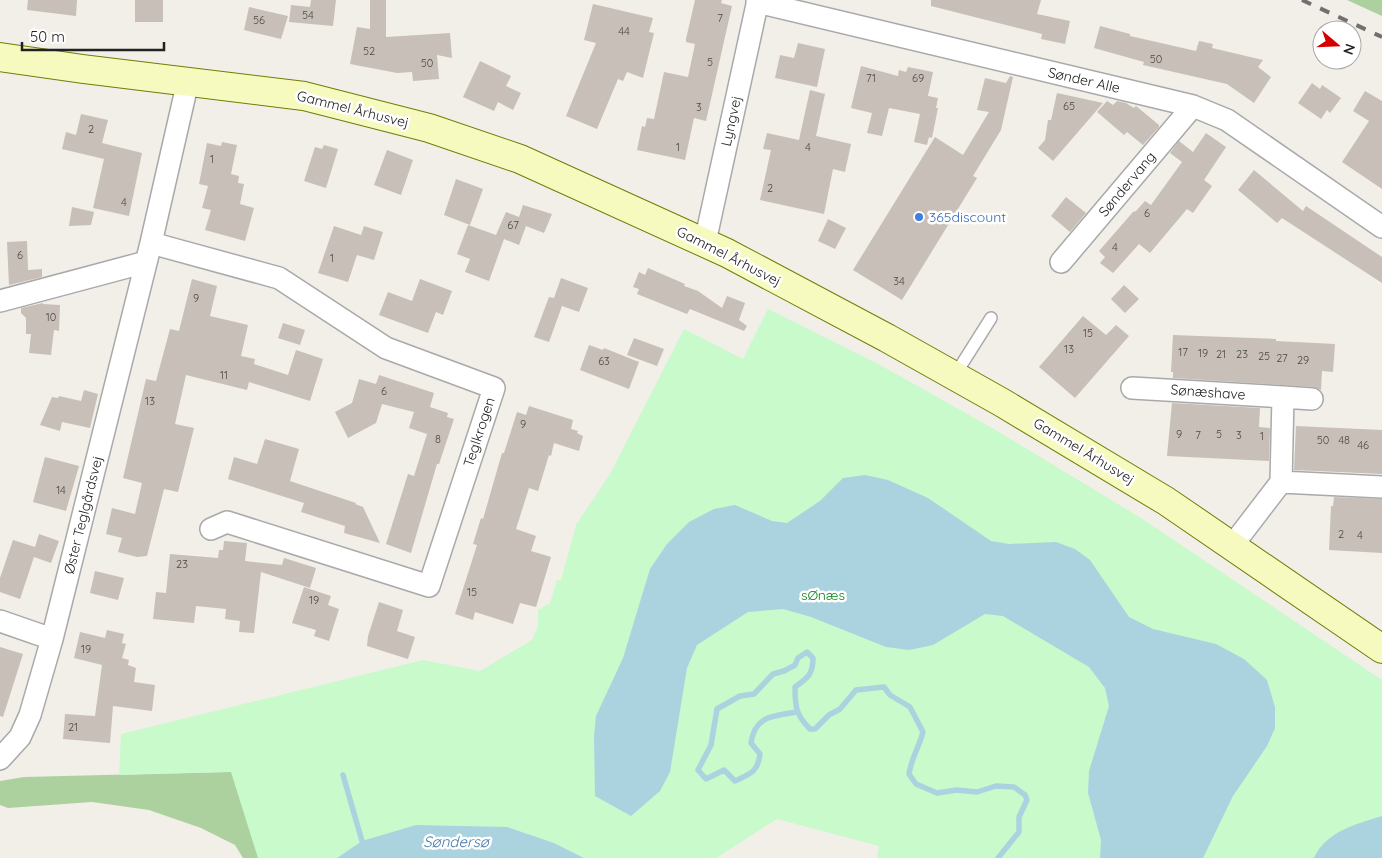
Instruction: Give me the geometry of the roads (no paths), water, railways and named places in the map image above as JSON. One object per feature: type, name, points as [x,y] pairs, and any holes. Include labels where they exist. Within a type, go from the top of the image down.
[{"type":"street","name":"Sønder Alle","points":[[758,1],[1193,106],[1227,120],[1382,226]]},
{"type":"street","name":"Lyngvej","points":[[705,242],[758,1]]},
{"type":"street","name":"Gammel Århusvej","points":[[0,57],[304,96],[450,134],[520,159],[705,242],[955,375],[1166,501],[1382,648]]},
{"type":"street","name":"Øster Teglgårdsvej","points":[[0,759],[20,737],[30,715],[52,639],[149,253],[188,82]]},
{"type":"street","name":"Søndervang","points":[[1061,262],[1193,106]]},
{"type":"street","points":[[0,302],[149,253]]},
{"type":"street","name":"Teglkrogen","points":[[149,253],[279,278],[386,348],[494,388],[429,586],[227,522],[211,529]]},
{"type":"street","name":"Sønæshave","points":[[1132,388],[1312,399]]},
{"type":"street","points":[[1232,546],[1281,482],[1283,397]]},
{"type":"street","points":[[1281,482],[1382,487]]},
{"type":"street","points":[[0,621],[52,639]]},
{"type":"lane","points":[[955,375],[991,318]]},
{"type":"lane","points":[[1310,599],[1309,609],[1382,659]]},
{"type":"water","points":[[865,475],[888,480],[928,498],[991,541],[1009,544],[1056,542],[1075,549],[1090,560],[1129,617],[1153,629],[1216,644],[1244,659],[1267,680],[1275,707],[1275,728],[1267,746],[1233,796],[1203,858],[1100,858],[1101,840],[1088,793],[1089,771],[1109,706],[1105,688],[1089,667],[1003,616],[985,614],[933,645],[909,650],[886,647],[811,617],[783,609],[748,612],[697,645],[687,668],[670,772],[660,791],[631,816],[595,796],[594,736],[596,716],[623,658],[650,569],[667,544],[689,522],[714,509],[735,505],[772,521],[787,523],[820,501],[843,478]]},
{"type":"water","points":[[1382,816],[1382,858],[1314,858],[1319,849],[1334,835]]},
{"type":"water","name":"Søndersø","points":[[416,825],[507,827],[554,843],[584,858],[337,858],[362,841]]},
{"type":"waterway","points":[[797,712],[767,718],[757,727],[751,743],[760,754],[759,760],[755,769],[749,774],[735,781],[724,770],[706,779],[698,770],[711,745],[717,709],[740,696],[754,694],[773,674],[795,665],[798,658],[807,652],[813,658],[811,672],[795,687],[795,694],[799,715],[810,729],[815,729],[829,715],[840,709],[856,690],[884,687],[890,695],[910,707],[923,732],[911,763],[909,774],[916,784],[937,793],[957,790],[977,792],[996,786],[1014,787],[1025,795],[1027,800],[1019,817],[1019,832],[998,858]]},
{"type":"waterway","points":[[343,775],[362,841]]},
{"type":"railway","points":[[1302,0],[1382,37]]},
{"type":"place","name":"365discount","points":[[919,217]]},
{"type":"park label","name":"sØnæs","points":[[823,595]]}]
